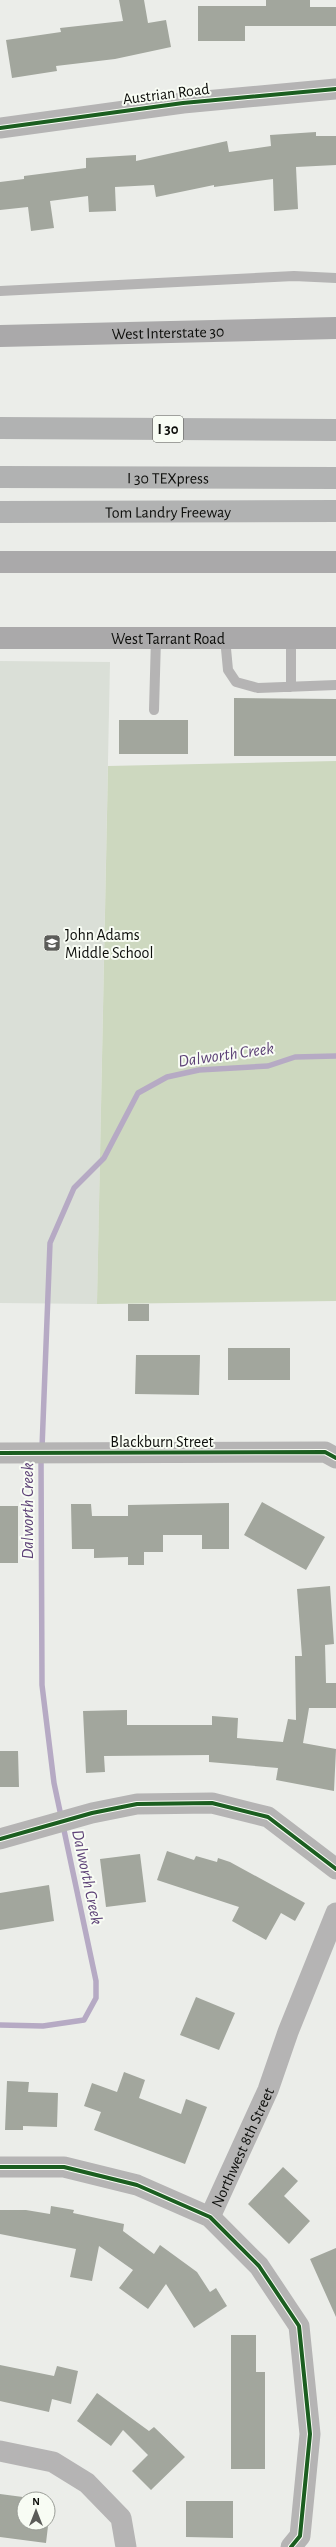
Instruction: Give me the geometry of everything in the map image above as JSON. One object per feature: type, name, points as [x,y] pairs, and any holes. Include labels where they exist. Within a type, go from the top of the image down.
[{"type":"highway","name":"I 30","points":[[0,428],[336,430]]},
{"type":"highway","name":"I 30 TEXpress","points":[[0,478],[336,478]]},
{"type":"highway","name":"Tom Landry Freeway","points":[[0,512],[336,511]]},
{"type":"main road","name":"West Interstate 30","points":[[0,336],[336,328]]},
{"type":"main road","points":[[0,562],[336,562]]},
{"type":"main road","name":"West Tarrant Road","points":[[0,638],[336,638]]},
{"type":"street","name":"Austrian Road","points":[[0,128],[184,102],[336,89]]},
{"type":"street","name":"Blackburn Street","points":[[5,1452],[330,1455]]},
{"type":"street","points":[[0,1839],[92,1813],[136,1804],[212,1803],[268,1817],[336,1869]]},
{"type":"street","name":"Northwest 8th Street","points":[[291,2547],[300,2536],[310,2434],[299,2326],[259,2266],[210,2217],[268,2090],[288,2032],[336,1913]]},
{"type":"street","points":[[0,2167],[64,2167],[136,2185],[210,2217]]},
{"type":"street","points":[[0,2451],[53,2462],[87,2483],[120,2518],[126,2547]]},
{"type":"lane","points":[[0,291],[294,276],[336,278]]},
{"type":"lane","points":[[154,710],[156,638]]},
{"type":"lane","points":[[225,638],[228,670],[236,682],[258,688],[336,685]]},
{"type":"lane","points":[[291,638],[291,687]]},
{"type":"shaded area","name":"John Adams Middle School","points":[[0,661],[110,662],[97,1304],[0,1303]]},
{"type":"green space","points":[[336,761],[336,1301],[97,1304],[108,766]]},
{"type":"building","points":[[119,0],[144,0],[148,23],[166,20],[171,47],[115,59],[56,66],[57,71],[12,78],[6,40],[61,32],[60,28],[123,21]]},
{"type":"building","points":[[266,0],[310,0],[310,7],[336,7],[336,26],[245,26],[245,41],[198,41],[198,6],[266,6]]},
{"type":"building","points":[[316,132],[316,136],[336,136],[336,165],[296,167],[298,209],[274,211],[273,179],[214,187],[214,185],[156,197],[154,185],[115,187],[116,211],[89,212],[88,196],[50,201],[54,228],[31,231],[28,207],[0,210],[0,182],[24,179],[24,176],[86,168],[86,158],[136,155],[136,161],[227,141],[229,152],[271,146],[270,135]]},
{"type":"building","points":[[234,698],[336,699],[336,756],[234,756]]},
{"type":"building","points":[[119,720],[188,720],[188,754],[119,754]]},
{"type":"building","points":[[128,1304],[149,1304],[149,1321],[128,1321]]},
{"type":"building","points":[[228,1348],[290,1348],[290,1380],[228,1380]]},
{"type":"building","points":[[136,1355],[200,1355],[199,1395],[135,1394]]},
{"type":"building","points":[[262,1502],[325,1537],[306,1570],[244,1535]]},
{"type":"building","points":[[229,1503],[229,1549],[202,1549],[202,1535],[163,1535],[163,1552],[144,1552],[144,1565],[128,1565],[128,1557],[94,1558],[94,1549],[72,1549],[71,1504],[91,1504],[92,1516],[128,1516],[128,1505]]},
{"type":"building","points":[[0,1506],[18,1506],[18,1563],[0,1563]]},
{"type":"building","points":[[330,1586],[334,1644],[325,1645],[326,1683],[336,1683],[336,1708],[309,1708],[303,1743],[336,1749],[334,1791],[276,1780],[278,1768],[209,1762],[209,1755],[104,1756],[105,1772],[86,1773],[83,1711],[127,1710],[127,1725],[212,1725],[212,1716],[238,1718],[237,1738],[283,1742],[288,1719],[296,1720],[295,1656],[302,1656],[297,1589]]},
{"type":"building","points":[[0,1751],[18,1751],[19,1787],[0,1787]]},
{"type":"building","points":[[167,1851],[194,1860],[196,1856],[217,1862],[218,1858],[230,1862],[305,1903],[295,1921],[281,1913],[266,1940],[232,1921],[239,1907],[157,1880]]},
{"type":"building","points":[[140,1854],[146,1902],[106,1907],[100,1859]]},
{"type":"building","points":[[49,1885],[54,1921],[0,1930],[0,1893]]},
{"type":"building","points":[[196,1997],[235,2013],[219,2050],[180,2035]]},
{"type":"building","points":[[124,2072],[145,2080],[139,2098],[181,2114],[186,2099],[207,2107],[185,2164],[94,2130],[101,2112],[84,2106],[92,2083],[117,2092]]},
{"type":"building","points":[[7,2081],[29,2082],[28,2092],[58,2093],[57,2127],[23,2126],[23,2130],[5,2130]]},
{"type":"building","points":[[283,2167],[298,2181],[284,2196],[310,2221],[289,2244],[248,2204]]},
{"type":"building","points":[[51,2206],[74,2210],[73,2213],[124,2224],[123,2231],[154,2254],[160,2245],[197,2272],[210,2292],[216,2288],[227,2306],[194,2328],[166,2284],[148,2309],[119,2288],[133,2270],[99,2246],[92,2281],[70,2277],[76,2249],[0,2234],[0,2210],[26,2210],[50,2214]]},
{"type":"building","points":[[336,2248],[336,2317],[310,2259]]},
{"type":"building","points":[[231,2335],[256,2335],[256,2372],[265,2372],[265,2469],[231,2469]]},
{"type":"building","points":[[0,2365],[54,2376],[57,2366],[78,2371],[71,2404],[52,2399],[49,2412],[0,2401]]},
{"type":"building","points":[[97,2393],[149,2431],[154,2427],[185,2457],[151,2490],[132,2471],[148,2455],[123,2430],[111,2446],[77,2421]]},
{"type":"building","points":[[0,2494],[16,2496],[16,2531],[47,2531],[46,2543],[0,2537]]},
{"type":"building","points":[[186,2501],[233,2501],[233,2538],[186,2537]]},
{"type":"waterway","name":"Dalworth Creek","points":[[42,1448],[50,1243],[74,1188],[104,1158],[138,1093],[167,1077],[199,1070],[268,1066],[295,1057],[336,1056]]},
{"type":"waterway","name":"Dalworth Creek","points":[[0,2025],[43,2026],[84,2020],[96,1998],[96,1981],[54,1783],[42,1685],[41,1457]]},
{"type":"cycle path","points":[[0,128],[183,103],[336,89]]},
{"type":"cycle path","points":[[0,1453],[325,1452],[336,1458]]},
{"type":"cycle path","points":[[0,1839],[92,1813],[137,1804],[212,1803],[268,1817],[336,1869]]},
{"type":"cycle path","points":[[0,2167],[64,2167],[137,2185],[210,2217],[259,2266],[299,2326],[310,2434],[300,2536],[291,2547]]},
{"type":"place","name":"John Adams Middle School","points":[[52,943]]}]
